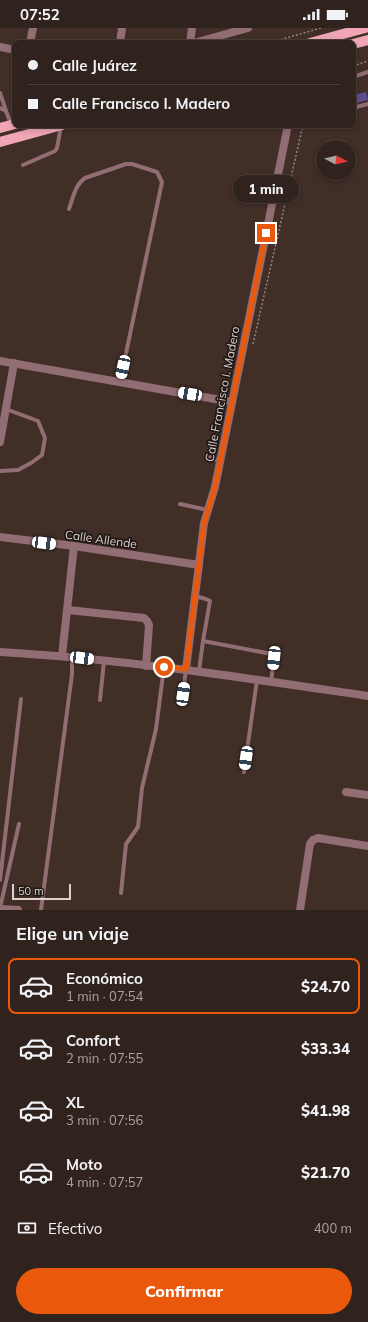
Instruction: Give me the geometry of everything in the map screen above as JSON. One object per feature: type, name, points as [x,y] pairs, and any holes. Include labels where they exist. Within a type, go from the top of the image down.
[{"type":"main road","points":[[321,40],[365,28]]},
{"type":"main road","points":[[356,43],[368,40]]},
{"type":"main road","points":[[0,128],[12,125]]},
{"type":"main road","points":[[0,142],[51,128]]},
{"type":"street","points":[[31,40],[33,28]]},
{"type":"street","points":[[120,40],[122,28]]},
{"type":"street","points":[[190,40],[192,28]]},
{"type":"street","points":[[205,40],[248,28]]},
{"type":"street","points":[[0,47],[12,49]]},
{"type":"street","name":"Calle Francisco I. Madero","points":[[186,669],[204,523],[215,487],[287,128]]},
{"type":"street","points":[[0,361],[232,402]]},
{"type":"street","points":[[0,442],[14,363]]},
{"type":"street","name":"Calle Allende","points":[[0,537],[74,546],[199,565]]},
{"type":"street","points":[[62,656],[74,546]]},
{"type":"street","points":[[68,610],[144,618],[149,625],[146,666]]},
{"type":"street","points":[[0,652],[62,656],[186,669],[368,696]]},
{"type":"street","points":[[346,792],[368,795]]},
{"type":"street","points":[[300,910],[310,844],[313,840],[318,838],[368,846]]},
{"type":"street","points":[[0,909],[18,910]]},
{"type":"lane","points":[[356,76],[368,72]]},
{"type":"lane","points":[[0,93],[6,112],[12,123]]},
{"type":"lane","points":[[356,107],[368,104]]},
{"type":"lane","points":[[0,108],[6,112]]},
{"type":"lane","points":[[23,165],[55,152],[61,128]]},
{"type":"lane","points":[[69,209],[76,188],[85,178],[126,164],[132,164],[157,172],[162,182],[120,382]]},
{"type":"lane","points":[[0,471],[18,470],[32,463],[42,455],[45,438],[38,421],[6,408]]},
{"type":"lane","points":[[206,456],[220,461]]},
{"type":"lane","points":[[180,504],[208,510]]},
{"type":"lane","points":[[195,596],[206,598],[210,601],[199,671]]},
{"type":"lane","points":[[204,641],[272,654],[274,658],[271,682]]},
{"type":"lane","points":[[41,910],[72,674],[72,657]]},
{"type":"lane","points":[[100,700],[104,661]]},
{"type":"lane","points":[[121,894],[126,844],[138,827],[142,788],[156,729],[164,667]]},
{"type":"lane","points":[[183,694],[186,669]]},
{"type":"lane","points":[[244,772],[257,680]]},
{"type":"lane","points":[[0,880],[21,699]]},
{"type":"lane","points":[[0,909],[19,824]]},
{"type":"path","points":[[279,40],[321,28]]},
{"type":"path","points":[[356,65],[368,61]]},
{"type":"path","points":[[252,348],[303,128]]},
{"type":"building","points":[[366,92],[368,100],[356,103],[356,94]]},
{"type":"route","points":[[164,667],[186,669],[204,523],[215,487],[266,233]]}]
